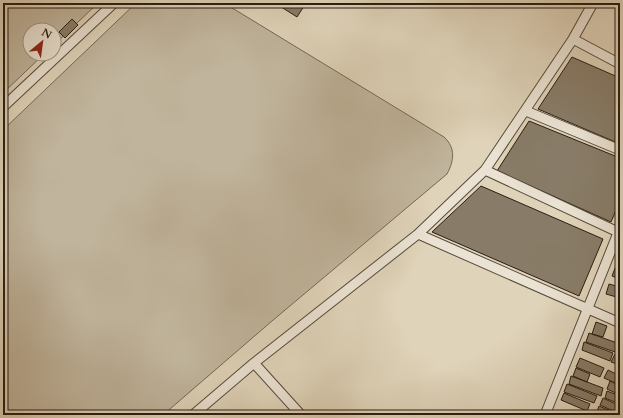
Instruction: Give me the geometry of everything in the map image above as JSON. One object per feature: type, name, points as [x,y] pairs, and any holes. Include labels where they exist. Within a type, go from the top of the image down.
[{"type":"street","points":[[3,107],[114,3]]},
{"type":"street","points":[[196,414],[254,362],[418,234],[485,170],[573,39],[593,3]]},
{"type":"street","points":[[573,39],[620,64]]},
{"type":"street","points":[[526,111],[620,150]]},
{"type":"street","points":[[485,170],[619,230],[545,415]]},
{"type":"street","points":[[418,234],[587,310],[620,323]]},
{"type":"street","points":[[254,362],[301,415]]},
{"type":"shaded area","points":[[3,3],[98,3],[62,37],[62,22],[22,22],[22,62],[36,62],[3,93]]},
{"type":"shaded area","points":[[136,3],[224,3],[444,137],[451,146],[453,155],[451,164],[447,174],[163,415],[3,415],[3,130]]},
{"type":"building","points":[[275,3],[306,3],[297,17]]},
{"type":"building","points":[[72,19],[78,25],[65,38],[62,35],[62,29]]},
{"type":"building","points":[[572,57],[620,78],[620,144],[538,109]]},
{"type":"building","points":[[529,121],[620,158],[620,201],[611,222],[497,171]]},
{"type":"building","points":[[481,186],[603,239],[579,296],[432,232]]},
{"type":"building","points":[[620,252],[620,261],[616,259]]},
{"type":"building","points":[[617,263],[620,264],[620,279],[612,276]]},
{"type":"building","points":[[609,284],[620,287],[620,298],[606,294]]},
{"type":"building","points":[[596,322],[607,326],[603,337],[592,334]]},
{"type":"building","points":[[589,333],[620,344],[618,353],[586,342]]},
{"type":"building","points":[[584,342],[613,353],[610,361],[582,350]]},
{"type":"building","points":[[615,354],[620,356],[620,365],[611,362]]},
{"type":"building","points":[[580,358],[604,368],[600,377],[576,367]]},
{"type":"building","points":[[576,368],[590,374],[587,382],[573,376]]},
{"type":"building","points":[[608,370],[620,376],[620,385],[604,378]]},
{"type":"building","points":[[571,376],[603,388],[601,396],[569,384]]},
{"type":"building","points":[[610,381],[620,386],[620,395],[607,389]]},
{"type":"building","points":[[567,384],[597,396],[594,403],[564,392]]},
{"type":"building","points":[[607,391],[620,396],[620,404],[605,398]]},
{"type":"building","points":[[564,393],[590,404],[587,411],[561,400]]},
{"type":"building","points":[[603,398],[620,406],[620,414],[600,405]]},
{"type":"building","points":[[599,406],[618,414],[618,415],[596,414]]}]
